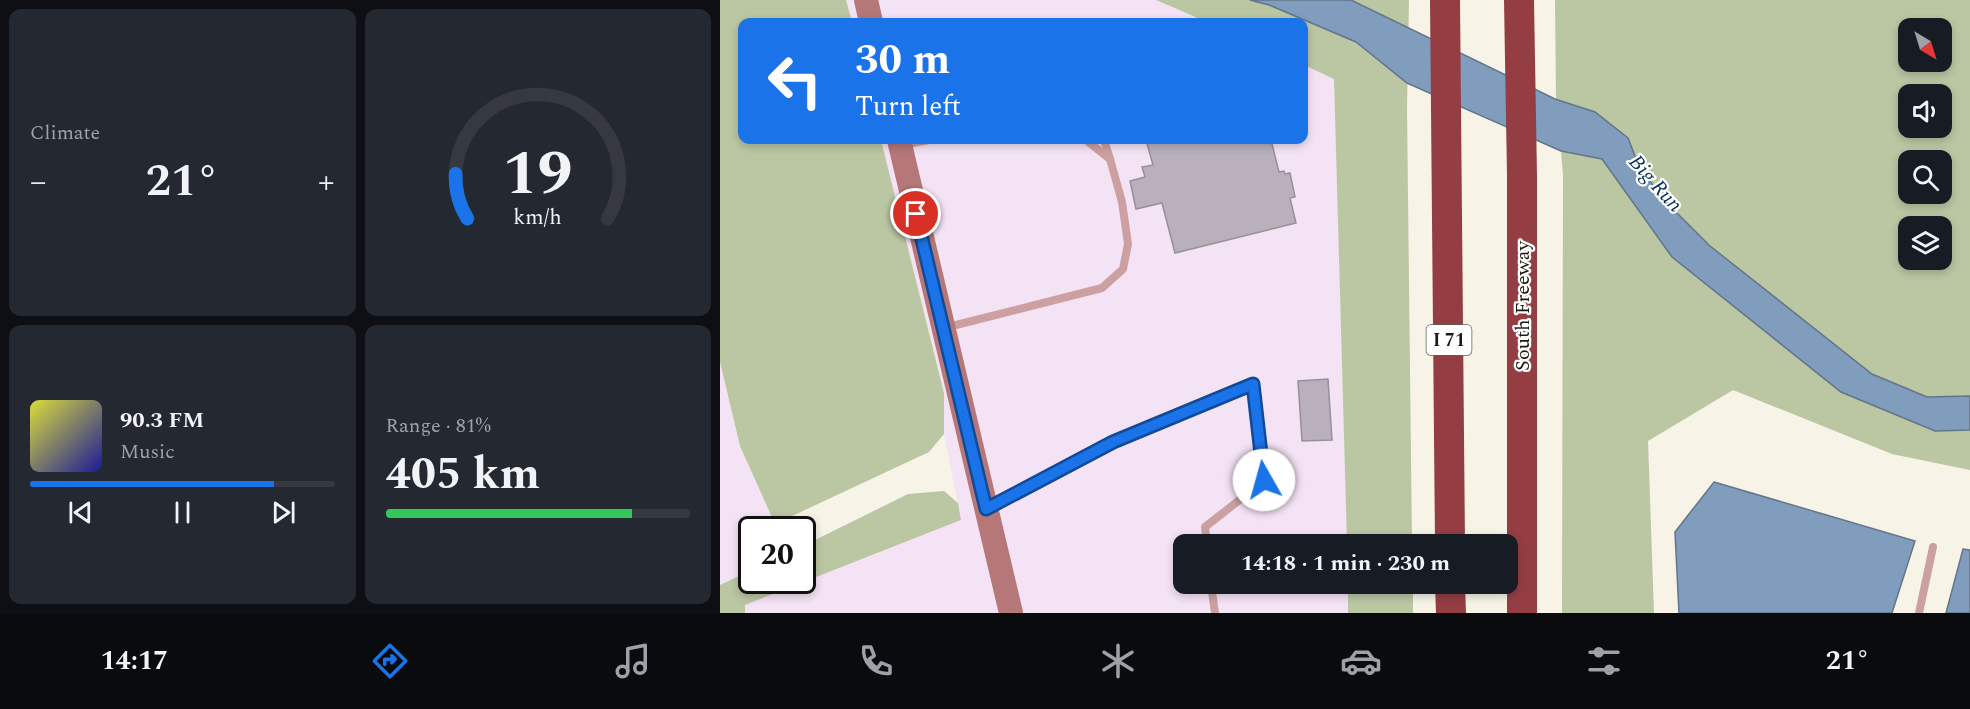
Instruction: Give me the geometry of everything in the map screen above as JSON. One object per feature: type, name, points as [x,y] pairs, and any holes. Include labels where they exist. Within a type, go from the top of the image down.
[{"type":"highway","name":"I 71","points":[[1445,0],[1450,534]]},
{"type":"highway","name":"South Freeway","points":[[1519,0],[1522,176],[1522,613]]},
{"type":"highway","points":[[1450,594],[1450,613]]},
{"type":"main road","points":[[866,0],[870,18]]},
{"type":"main road","points":[[899,144],[1011,613]]},
{"type":"lane","points":[[1091,144],[1110,159]]},
{"type":"lane","points":[[944,328],[1102,288],[1123,269],[1128,244],[1122,202],[1105,144]]},
{"type":"lane","points":[[986,509],[1113,442],[1253,384],[1264,480],[1205,527],[1206,534]]},
{"type":"lane","points":[[1918,613],[1933,547]]},
{"type":"lane","points":[[1212,594],[1215,613]]},
{"type":"shaded area","points":[[846,0],[1156,0],[1198,18],[851,18]]},
{"type":"shaded area","points":[[1308,67],[1334,78],[1347,534],[1173,534],[1173,594],[1348,594],[1348,613],[745,613],[744,605],[772,594],[816,594],[816,577],[961,520],[944,434],[944,393],[882,144],[1308,144]]},
{"type":"shaded area","points":[[720,362],[740,446],[772,516],[738,516],[738,576],[720,585]]},
{"type":"green space","points":[[720,0],[846,0],[851,18],[738,18],[738,144],[882,144],[944,393],[944,434],[929,452],[792,516],[771,516],[740,446],[720,362]]},
{"type":"green space","points":[[1156,0],[1409,0],[1407,108],[1412,534],[1347,534],[1334,79],[1308,67],[1308,18],[1198,18]]},
{"type":"green space","points":[[1555,0],[1970,0],[1970,396],[1927,397],[1872,374],[1710,246],[1671,207],[1640,169],[1628,138],[1595,112],[1556,99]]},
{"type":"green space","points":[[1561,151],[1602,159],[1672,257],[1934,431],[1970,430],[1970,470],[1892,454],[1733,390],[1648,441],[1654,613],[1562,613],[1563,175]]},
{"type":"green space","points":[[944,491],[958,503],[961,520],[816,577],[816,540],[908,494]]},
{"type":"green space","points":[[738,576],[738,594],[773,594],[745,605],[745,613],[720,613],[720,585]]},
{"type":"green space","points":[[1348,594],[1413,594],[1413,613],[1348,613]]},
{"type":"water","points":[[1250,0],[1351,0],[1555,99],[1595,112],[1628,138],[1640,169],[1671,207],[1710,246],[1872,374],[1927,397],[1970,396],[1970,430],[1935,431],[1841,392],[1672,257],[1602,159],[1561,151],[1407,83],[1356,42],[1308,22],[1308,18],[1300,18]]},
{"type":"water","points":[[1714,482],[1915,541],[1892,613],[1679,613],[1675,532]]},
{"type":"water","points":[[1963,549],[1970,550],[1970,613],[1946,613]]},
{"type":"building","points":[[1147,144],[1272,144],[1279,172],[1290,173],[1295,197],[1290,198],[1296,223],[1175,253],[1162,203],[1136,209],[1130,181],[1145,177],[1142,167],[1153,165]]},
{"type":"building","points":[[1328,379],[1332,440],[1302,441],[1298,381]]},
{"type":"route","points":[[916,214],[986,509],[1113,442],[1253,384],[1264,480]]},
{"type":"water label","name":"Big Run","points":[[1656,183]]}]
